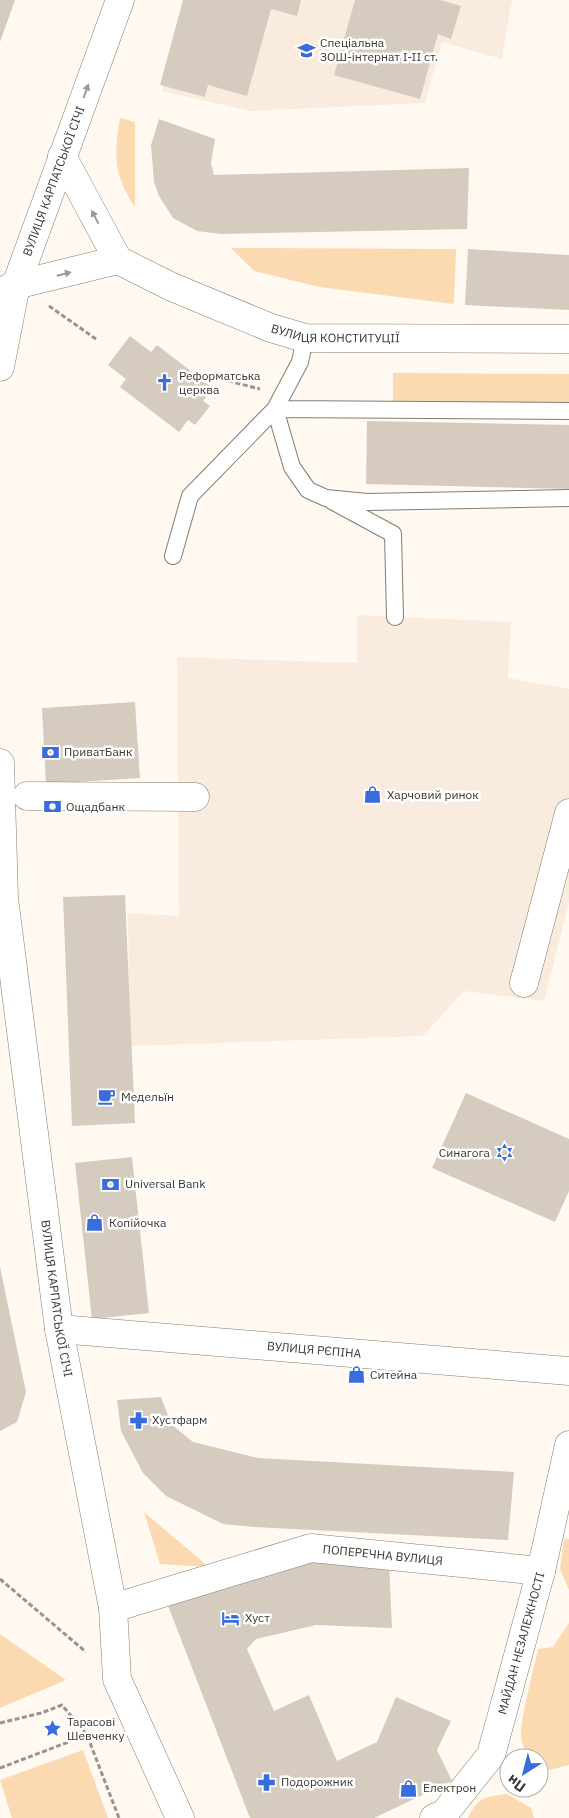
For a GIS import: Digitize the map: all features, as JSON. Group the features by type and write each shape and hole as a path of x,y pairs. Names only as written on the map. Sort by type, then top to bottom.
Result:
{"street":[{"name":"ВУЛИЦЯ КАРПАТСЬКОЇ СІЧІ","path":"0,367 8,289 62,156 120,0"},
{"path":"8,289 118,260 62,156"},
{"name":"ВУЛИЦЯ КОНСТИТУЦІЇ","path":"118,260 172,286 271,328 305,338 569,339"},
{"name":"ВУЛИЦЯ КАРПАТСЬКОЇ СІЧІ","path":"0,763 2,898 59,1329 112,1608 117,1678 180,1818"},
{"path":"27,796 195,797"},
{"path":"524,984 569,814"},
{"name":"ВУЛИЦЯ РЄПІНА","path":"59,1329 569,1372"},
{"name":"МАЙДАН НЕЗАЛЕЖНОСТІ","path":"434,1818 444,1814 491,1755 541,1572 569,1445"},
{"name":"ПОПЕРЕЧНА ВУЛИЦЯ","path":"112,1608 312,1548 541,1572"}],"lane":[{"path":"173,556 190,496 275,409 300,362 305,338"},
{"path":"275,409 569,410"},
{"path":"275,409 292,467 308,490 393,534 395,617"},
{"path":"326,498 367,502 569,498"}],"path":[{"path":"46,304 96,339"},
{"path":"221,379 264,390"},
{"path":"0,1579 117,1678"},
{"path":"0,1723 62,1706 87,1735 119,1818"},
{"path":"0,1768 87,1735"}],"shaded area":[{"name":"Спеціальна ЗОШ-інтернат І-ІІ ст.","path":"184,0 512,0 502,59 442,42 425,103 250,111 162,91"},
{"path":"120,118 135,122 135,207 123,185 117,164 116,154"},
{"path":"231,248 456,249 454,304 319,287 254,271"},
{"path":"393,373 569,374 569,403 393,401"},
{"name":"Харчовий ринок","path":"357,615 511,622 508,678 569,689 569,902 544,1001 464,991 423,1036 130,1046 128,913 179,916 177,657 357,663"},
{"path":"144,1512 209,1567 160,1564"},
{"path":"564,1538 569,1539 569,1590 560,1569"},
{"path":"569,1623 569,1765 550,1770 549,1748 524,1748 521,1730 538,1649 553,1647"},
{"path":"0,1634 66,1680 0,1708"},
{"path":"83,1750 108,1818 12,1818 0,1780"},
{"path":"493,1796 514,1798 531,1808 534,1818 468,1818 479,1802"}],"building":[{"path":"0,0 15,0 0,42"},
{"path":"183,0 301,0 297,16 271,9 247,96 208,85 205,97 160,85"},
{"path":"355,0 440,0 461,6 451,39 438,34 420,99 334,75"},
{"path":"159,119 215,139 211,163 214,175 469,168 467,229 221,234 197,231 173,218 159,196 154,182 151,145"},
{"path":"468,249 569,255 569,310 465,305"},
{"name":"Реформатська церква","path":"130,336 151,352 157,345 213,388 203,401 210,406 195,425 188,420 179,432 120,387 126,379 108,365"},
{"path":"367,421 569,425 569,489 366,484"},
{"path":"135,702 140,778 46,784 42,708"},
{"path":"125,895 135,1123 72,1126 63,897"},
{"name":"Синагога","path":"466,1093 569,1139 569,1191 555,1222 432,1168"},
{"path":"132,1157 149,1313 92,1319 75,1163"},
{"path":"0,1267 26,1392 17,1422 0,1431"},
{"path":"161,1397 171,1424 193,1442 258,1458 514,1472 508,1540 223,1524 166,1496 143,1473 121,1431 117,1400"},
{"path":"286,1561 389,1563 392,1628 316,1625 256,1639 247,1649 274,1711 309,1695 337,1761 377,1742 396,1697 451,1721 437,1750 452,1781 374,1818 250,1818 167,1603"}],"place":[{"name":"Спеціальна ЗОШ-інтернат І-ІІ ст.","path":"306,50"},
{"name":"Реформатська церква","path":"165,383"},
{"name":"ПриватБанк","path":"50,752"},
{"name":"Харчовий ринок","path":"373,795"},
{"name":"Ощадбанк","path":"52,807"},
{"name":"Медельїн","path":"107,1097"},
{"name":"Синагога","path":"504,1153"},
{"name":"Universal Bank","path":"111,1184"},
{"name":"Копійочка","path":"95,1223"},
{"name":"Ситейна","path":"356,1375"},
{"name":"Хустфарм","path":"138,1420"},
{"name":"Хуст","path":"231,1618"},
{"name":"Тарасові Шевченку","path":"53,1729"},
{"name":"Подорожник","path":"267,1782"},
{"name":"Електрон","path":"409,1788"}]}
